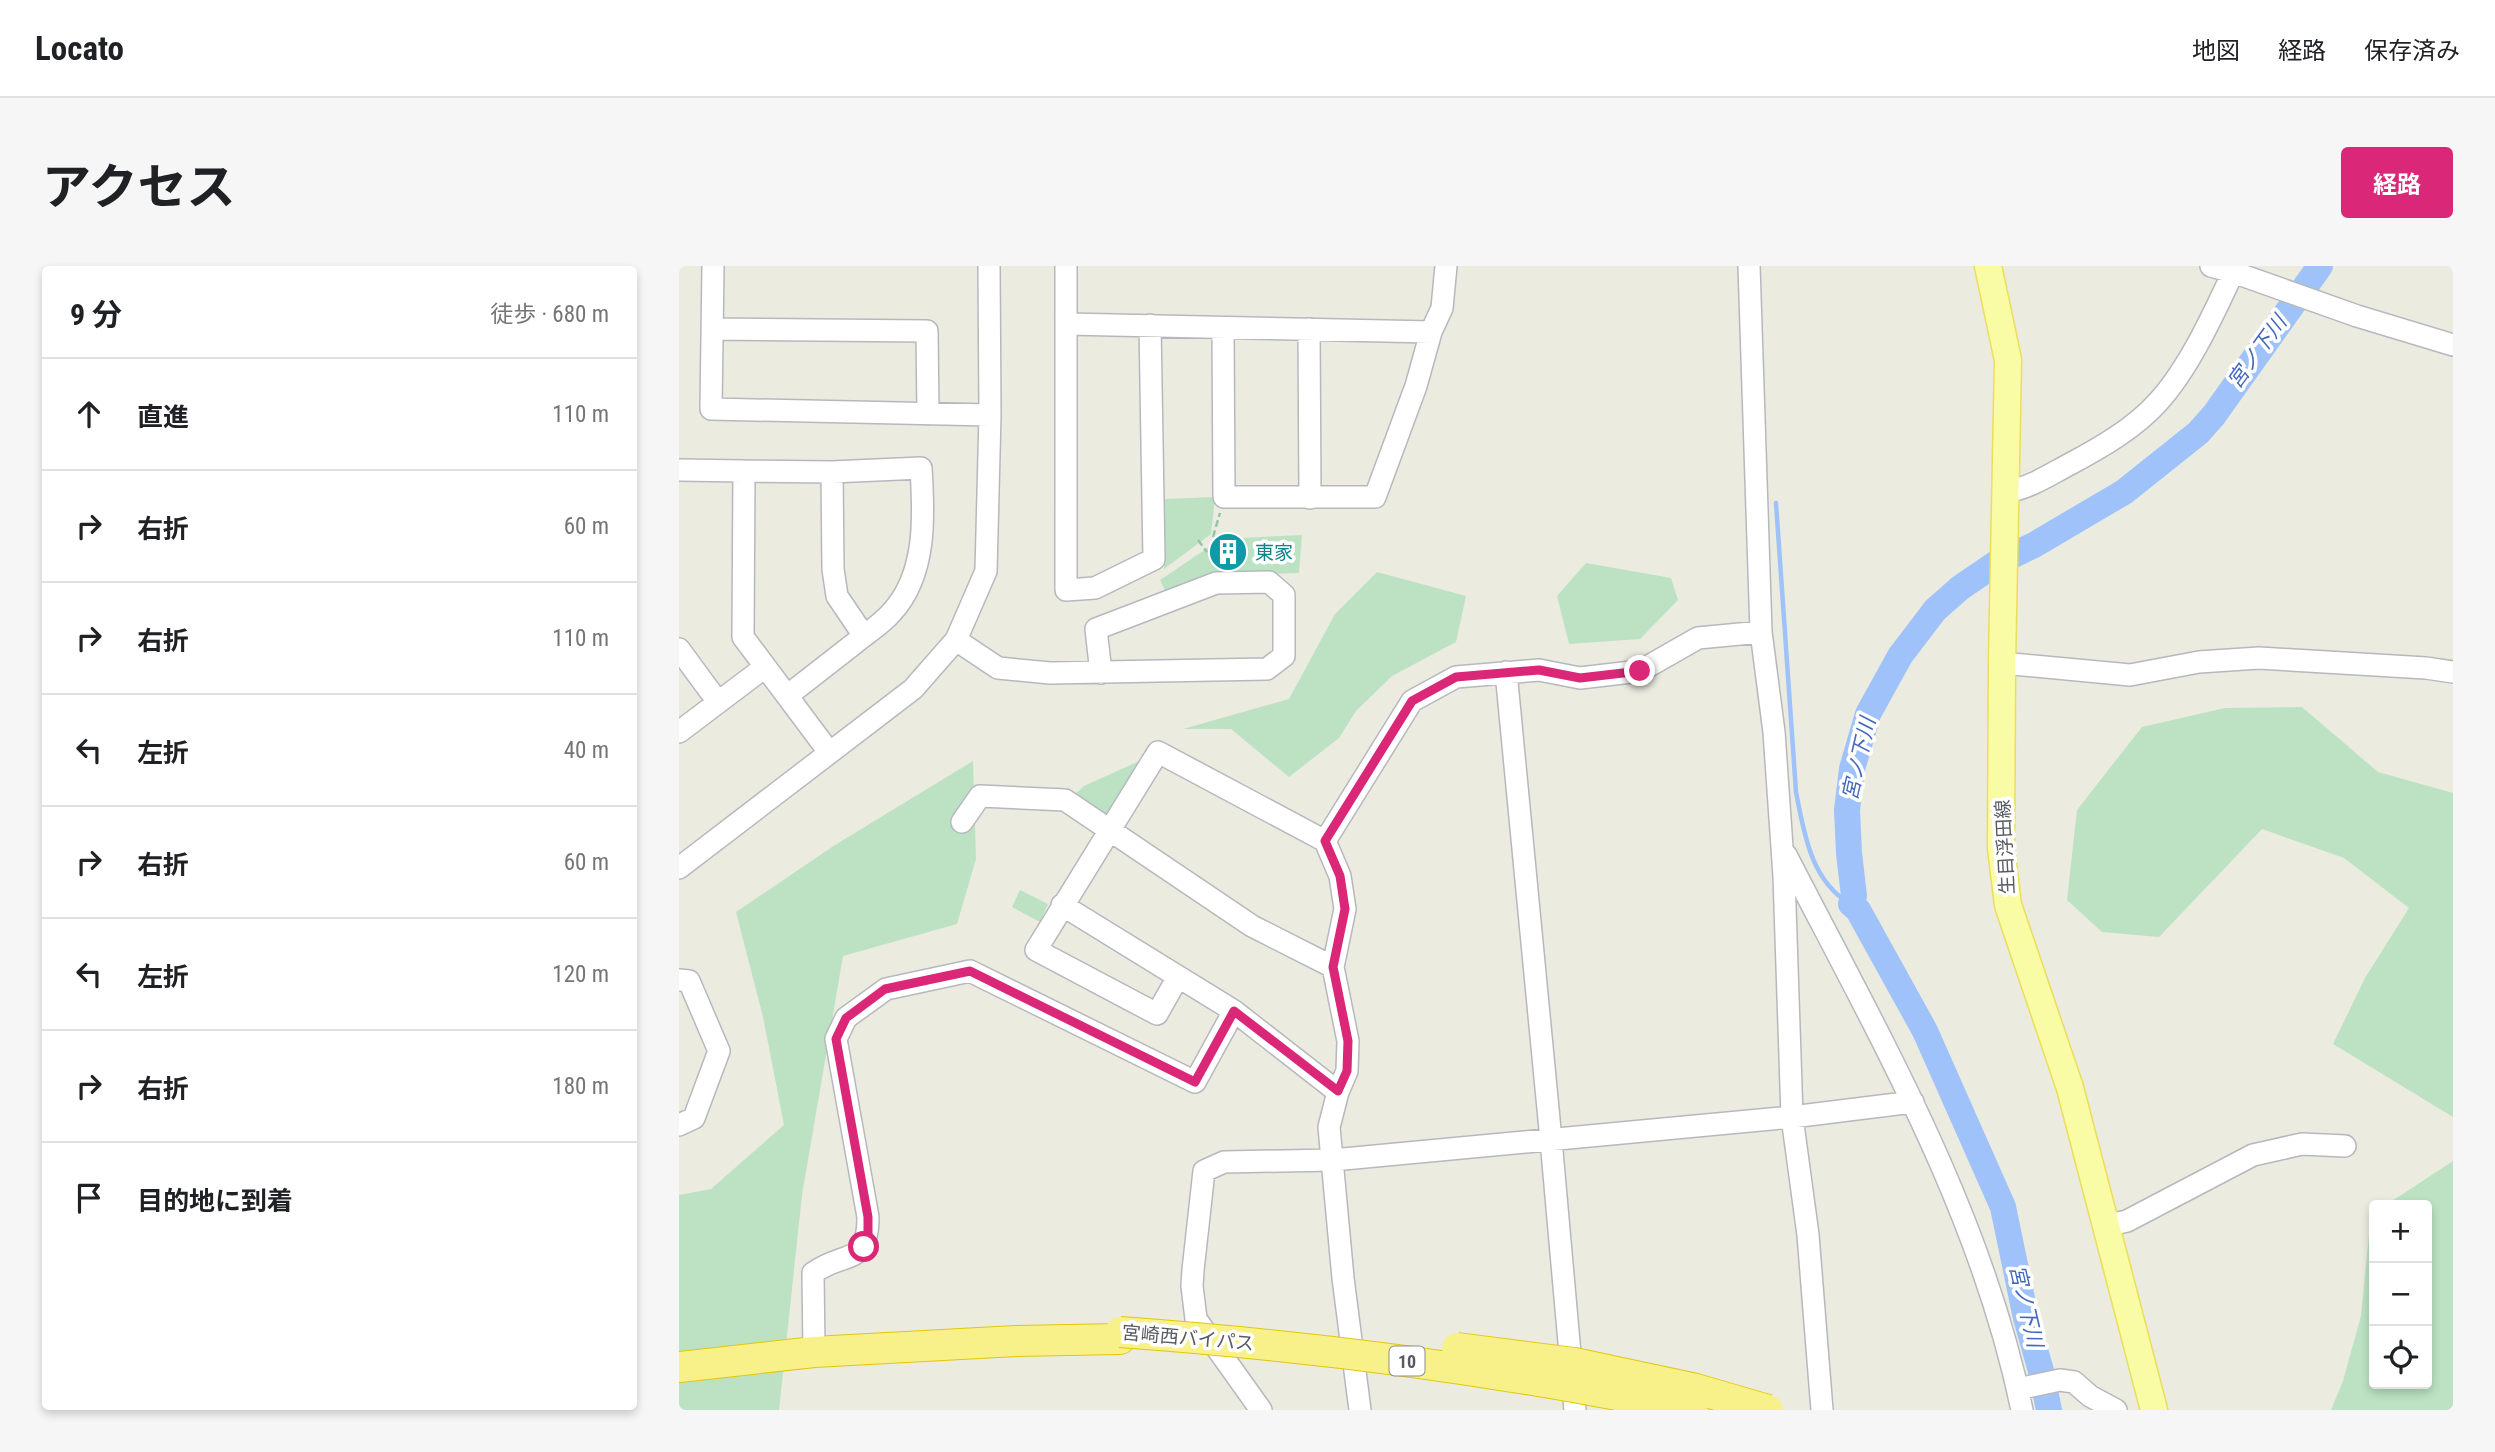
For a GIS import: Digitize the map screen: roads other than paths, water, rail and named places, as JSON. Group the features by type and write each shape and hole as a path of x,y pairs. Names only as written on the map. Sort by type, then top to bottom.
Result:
{"highway":[{"name":"宮崎西バイパス","path":"1120,1336 1451,1374 1649,1409"},
{"name":"宮崎西バイパス","path":"679,1348 815,1343 1016,1341 1120,1336 1202,1338 1370,1356 1549,1382 1692,1410"},
{"path":"1202,1338 1259,1336 1390,1340 1574,1363 1696,1389 1768,1410"},
{"name":"宮崎西バイパス","path":"679,1367 815,1343"}],"main road":[{"name":"生目浮田線","path":"1988,266 2008,359 2001,848 2008,905 2070,1088 2154,1410"}],"street":[{"path":"713,266 711,409 990,415"},
{"path":"679,868 913,689 956,640 986,571 990,415 989,266"},
{"path":"1066,266 1066,590 1095,588 1154,559 1150,325"},
{"path":"1223,329 1224,497 1375,496 1442,307 1446,266"},
{"path":"1749,266 1761,632 1774,732 1788,949 1792,1117 1808,1235 1822,1410"},
{"path":"2211,266 2234,269 2317,302 2453,345"},
{"path":"2006,492 2021,490 2085,456 2158,403 2199,341 2234,269"},
{"path":"1067,324 1431,332"},
{"path":"712,329 927,331 928,414"},
{"path":"1309,329 1310,498"},
{"path":"679,470 832,472 921,468 923,513 917,562 906,593 893,612 787,696"},
{"path":"744,471 743,637 829,752"},
{"path":"832,472 833,569 838,596 864,636"},
{"path":"956,640 998,668 1050,673 1101,673 1267,669 1283,656 1284,595 1269,582 1216,583 1096,629 1101,673"},
{"path":"1325,841 1412,701 1456,677 1539,670 1580,678 1640,671 1698,639 1761,632"},
{"path":"679,649 719,702"},
{"path":"2002,663 2130,675 2199,662 2259,657 2453,672"},
{"path":"679,732 765,667"},
{"path":"1506,672 1575,1410"},
{"path":"1178,977 1157,1014 1036,950 1158,752 1325,841 1340,876 1345,909 1333,967 1348,1041 1347,1071 1338,1091 1329,1127 1343,1278 1360,1410"},
{"path":"963,822 980,796 1065,800 1252,926 1333,967"},
{"path":"1780,844 1913,1102 1977,1250 2024,1388 2022,1410"},
{"path":"1062,905 1234,1011 1338,1091"},
{"path":"815,1343 813,1273 824,1265 855,1254 864,1247 868,1238 868,1217 836,1039 846,1018 885,989 970,971 1195,1082 1234,1011"},
{"path":"679,980 689,981 719,1051 694,1118 679,1125"},
{"path":"1261,1410 1196,1319 1192,1278 1205,1171 1224,1162 1333,1160 1792,1117 1913,1102"},
{"path":"2105,1226 2127,1221 2253,1155 2302,1144 2345,1146"},
{"path":"2024,1388 2060,1380 2074,1382 2090,1396 2116,1410"}],"waterway":[{"name":"宮ノ下川","path":"2049,1410 2003,1207 1925,1031 1858,910 1851,904 1854,896 1847,810 1852,769 1868,714 1900,656 1935,610 1960,588 1995,564 2034,545 2124,492 2198,433 2214,415 2320,266"},
{"path":"1776,503 1796,792 1806,840 1818,870 1837,895 1851,904"}],"place":[{"name":"東家","path":"1228,552"}]}
